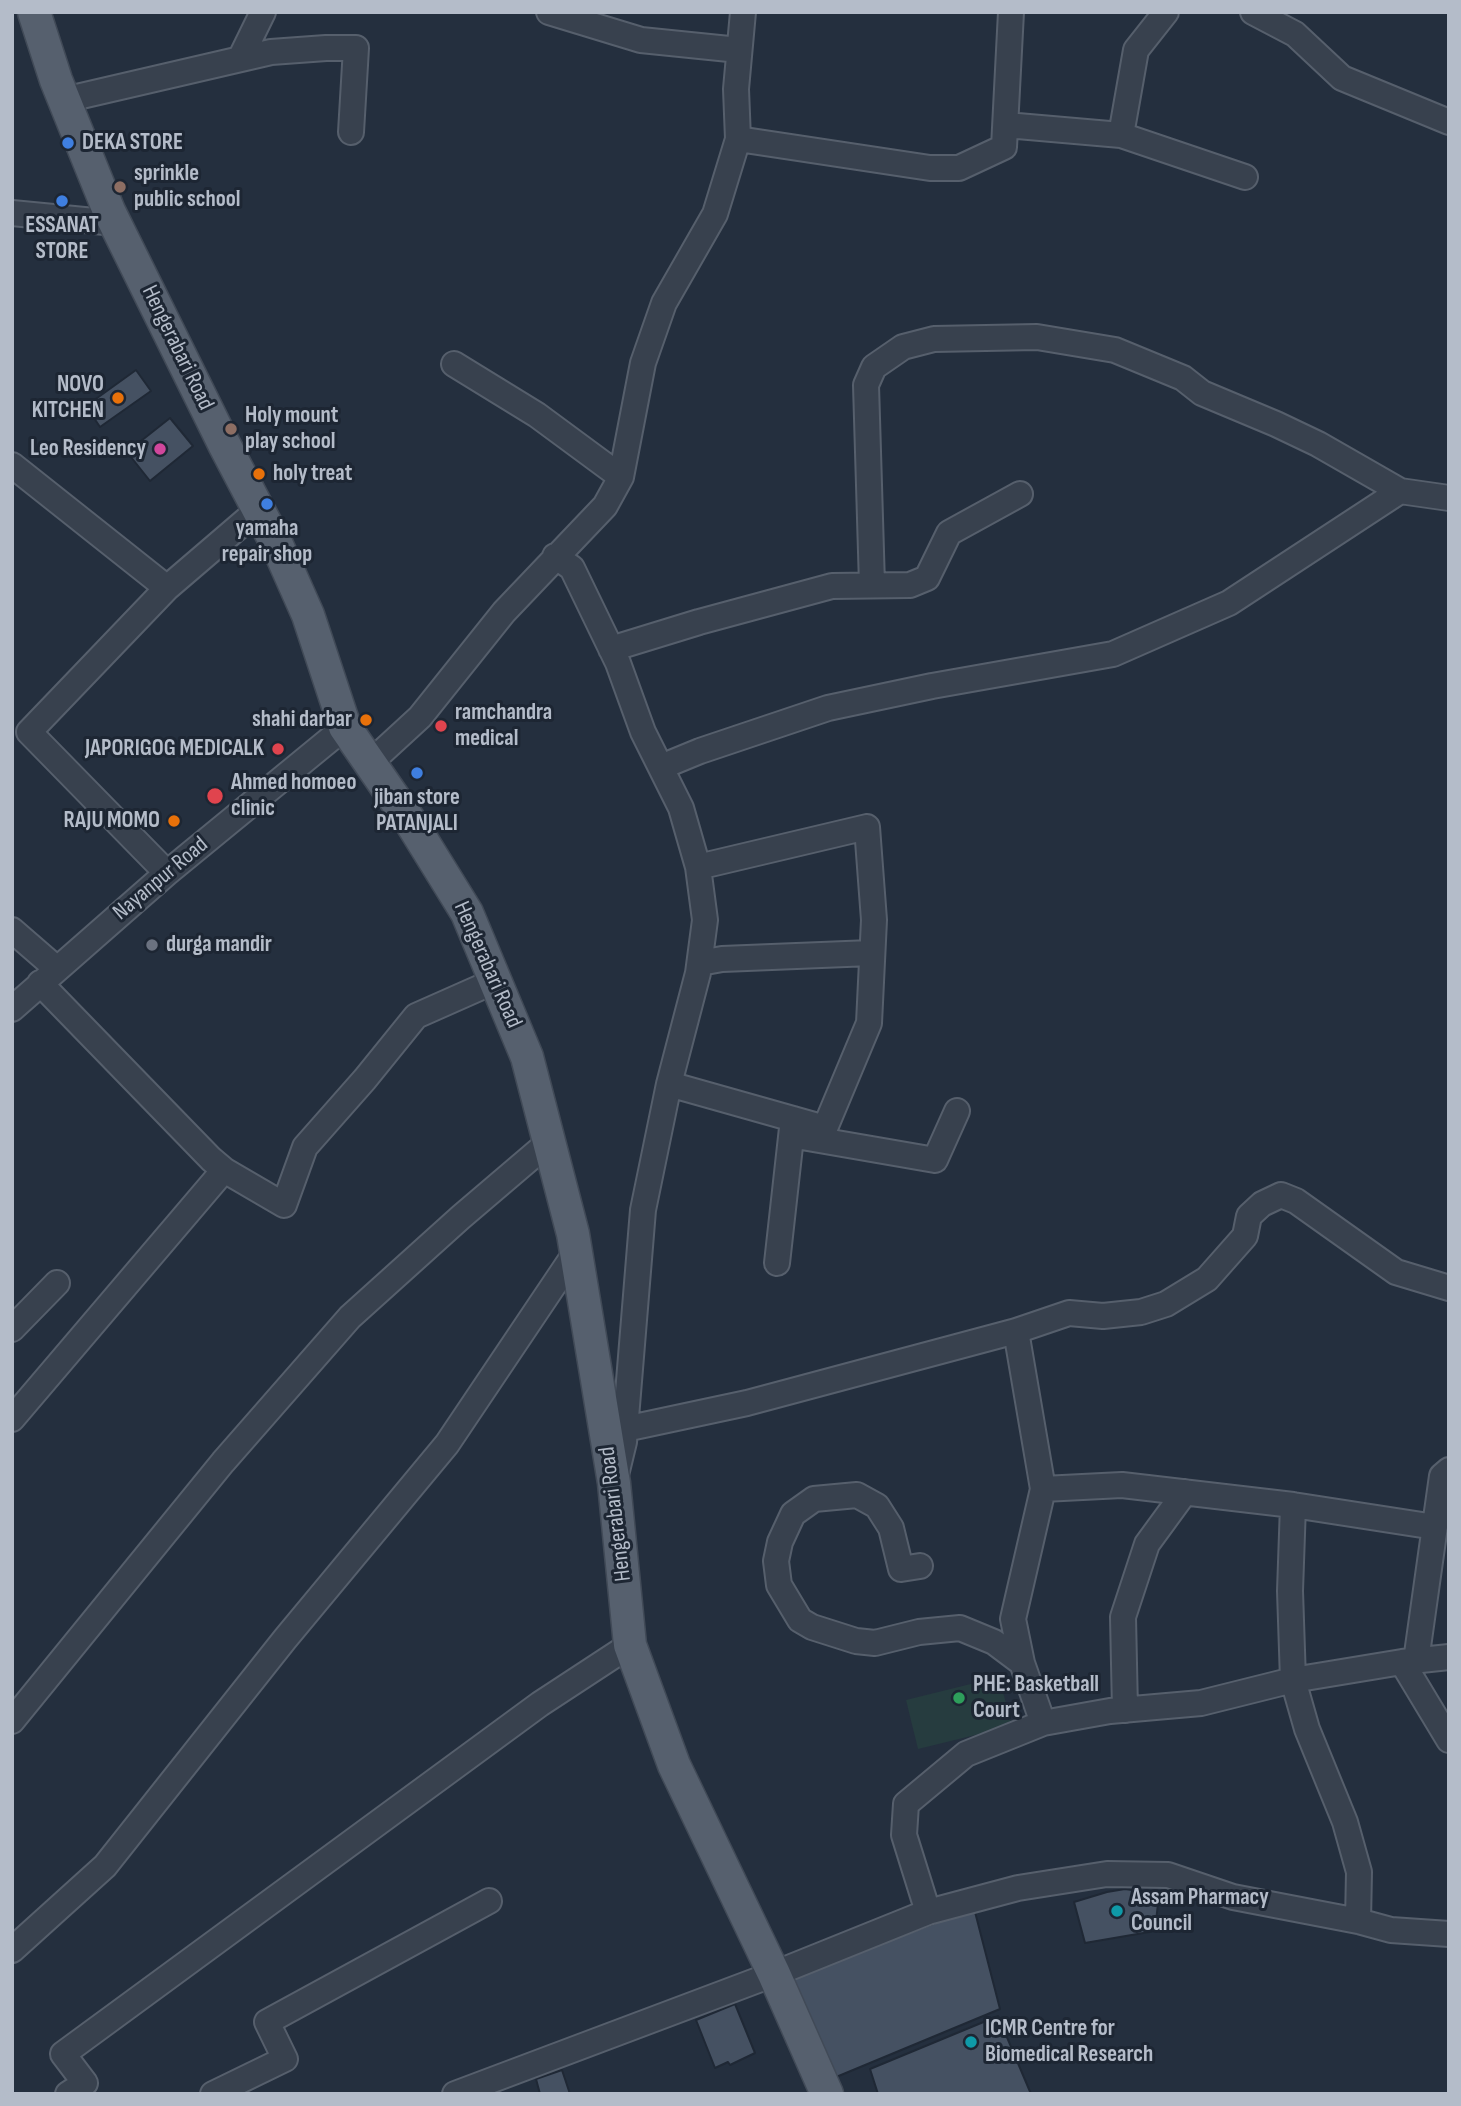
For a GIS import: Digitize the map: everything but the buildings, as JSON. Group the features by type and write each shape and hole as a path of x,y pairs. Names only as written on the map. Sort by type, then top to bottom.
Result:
{"main road":[{"name":"Hengerabari Road","path":"34,12 64,100 115,223 308,615 345,727 412,824 467,913 527,1057 576,1252 614,1483 630,1645 674,1765 775,1974 827,2094"}],"street":[{"path":"240,59 263,12"},
{"path":"549,12 641,40 739,50"},
{"path":"371,762 420,717 503,612 605,506 621,477 643,363 664,303 715,214 738,139 736,89 743,12"},
{"path":"738,139 930,168 958,168 1004,146 1011,12"},
{"path":"1121,135 1136,50 1166,12"},
{"path":"1253,12 1295,34 1342,78 1449,122"},
{"path":"64,100 271,52 356,48 351,132"},
{"path":"1006,125 1121,135 1245,177"},
{"path":"12,213 115,223"},
{"path":"872,585 866,385 874,367 903,347 934,339 1037,337 1115,350 1183,378 1202,393 1318,444 1400,491 1449,498"},
{"path":"454,364 537,415 621,477"},
{"path":"12,465 167,589"},
{"path":"661,767 828,708 932,686 1113,654 1229,603 1400,491"},
{"path":"611,649 832,586 910,585 927,578 949,533 1020,494"},
{"path":"167,873 21,725 167,589 258,510"},
{"path":"555,556 572,568 611,649 643,732 681,808 698,867 705,920 700,963 669,1084 643,1210 625,1429 614,1483"},
{"name":"Nayanpur Road","path":"12,1009 167,873 345,727"},
{"path":"698,867 867,827 874,920 869,1023 825,1128 792,1127"},
{"path":"12,930 48,976 224,1170 284,1205 305,1147 416,1017 495,981"},
{"path":"700,963 722,959 871,953"},
{"path":"669,1084 792,1127 935,1160 957,1111"},
{"path":"777,1263 792,1127"},
{"path":"12,1721 223,1462 351,1317 549,1142"},
{"path":"12,1419 224,1170"},
{"path":"625,1429 747,1403 1016,1331 1069,1313 1103,1316 1141,1312 1166,1304 1207,1279 1245,1236 1249,1216 1262,1204 1281,1195 1296,1201 1396,1272 1449,1288"},
{"path":"12,1950 105,1866 285,1639 447,1444 576,1252"},
{"path":"12,1329 57,1283"},
{"path":"1016,1331 1044,1489 1013,1619 1022,1663 1042,1723"},
{"path":"1449,1470 1442,1476 1409,1661 1449,1740"},
{"path":"1044,1489 1122,1485 1293,1505 1435,1527"},
{"path":"1125,1710 1123,1617 1147,1544 1185,1492"},
{"path":"920,1566 901,1569 891,1528 877,1506 857,1495 814,1499 793,1514 780,1542 776,1561 779,1585 800,1620 812,1627 856,1641 875,1643 919,1632 960,1628 994,1642 1022,1663"},
{"path":"1293,1505 1290,1591 1293,1680 1307,1729 1345,1822 1359,1872 1358,1921"},
{"path":"68,2094 85,2083 63,2054 540,1704 630,1645"},
{"path":"928,1912 904,1835 906,1804 966,1754 1042,1723 1125,1710 1201,1703 1293,1680 1449,1657"},
{"path":"455,2094 775,1974 928,1912 1018,1888 1107,1874 1168,1875 1233,1897 1391,1930 1449,1934"},
{"path":"213,2094 285,2059 267,2022 489,1901"}],"green space":[{"path":"999,1677 1012,1726 918,1749 906,1700"}],"place":[{"name":"DEKA STORE","path":"68,143"},
{"name":"sprinkle public school","path":"120,187"},
{"name":"ESSANAT STORE","path":"62,201"},
{"name":"NOVO KITCHEN","path":"118,398"},
{"name":"Holy mount play school","path":"231,429"},
{"name":"Leo Residency","path":"160,449"},
{"name":"holy treat","path":"259,474"},
{"name":"yamaha repair shop","path":"267,504"},
{"name":"shahi darbar","path":"366,720"},
{"name":"ramchandra medical","path":"441,726"},
{"name":"JAPORIGOG MEDICALK","path":"278,749"},
{"name":"jiban store PATANJALI","path":"417,773"},
{"name":"Ahmed homoeo clinic","path":"215,796"},
{"name":"RAJU MOMO","path":"174,821"},
{"name":"durga mandir","path":"152,945"},
{"name":"PHE: Basketball Court","path":"959,1698"},
{"name":"Assam Pharmacy Council","path":"1117,1911"},
{"name":"ICMR Centre for Biomedical Research","path":"971,2042"}]}
